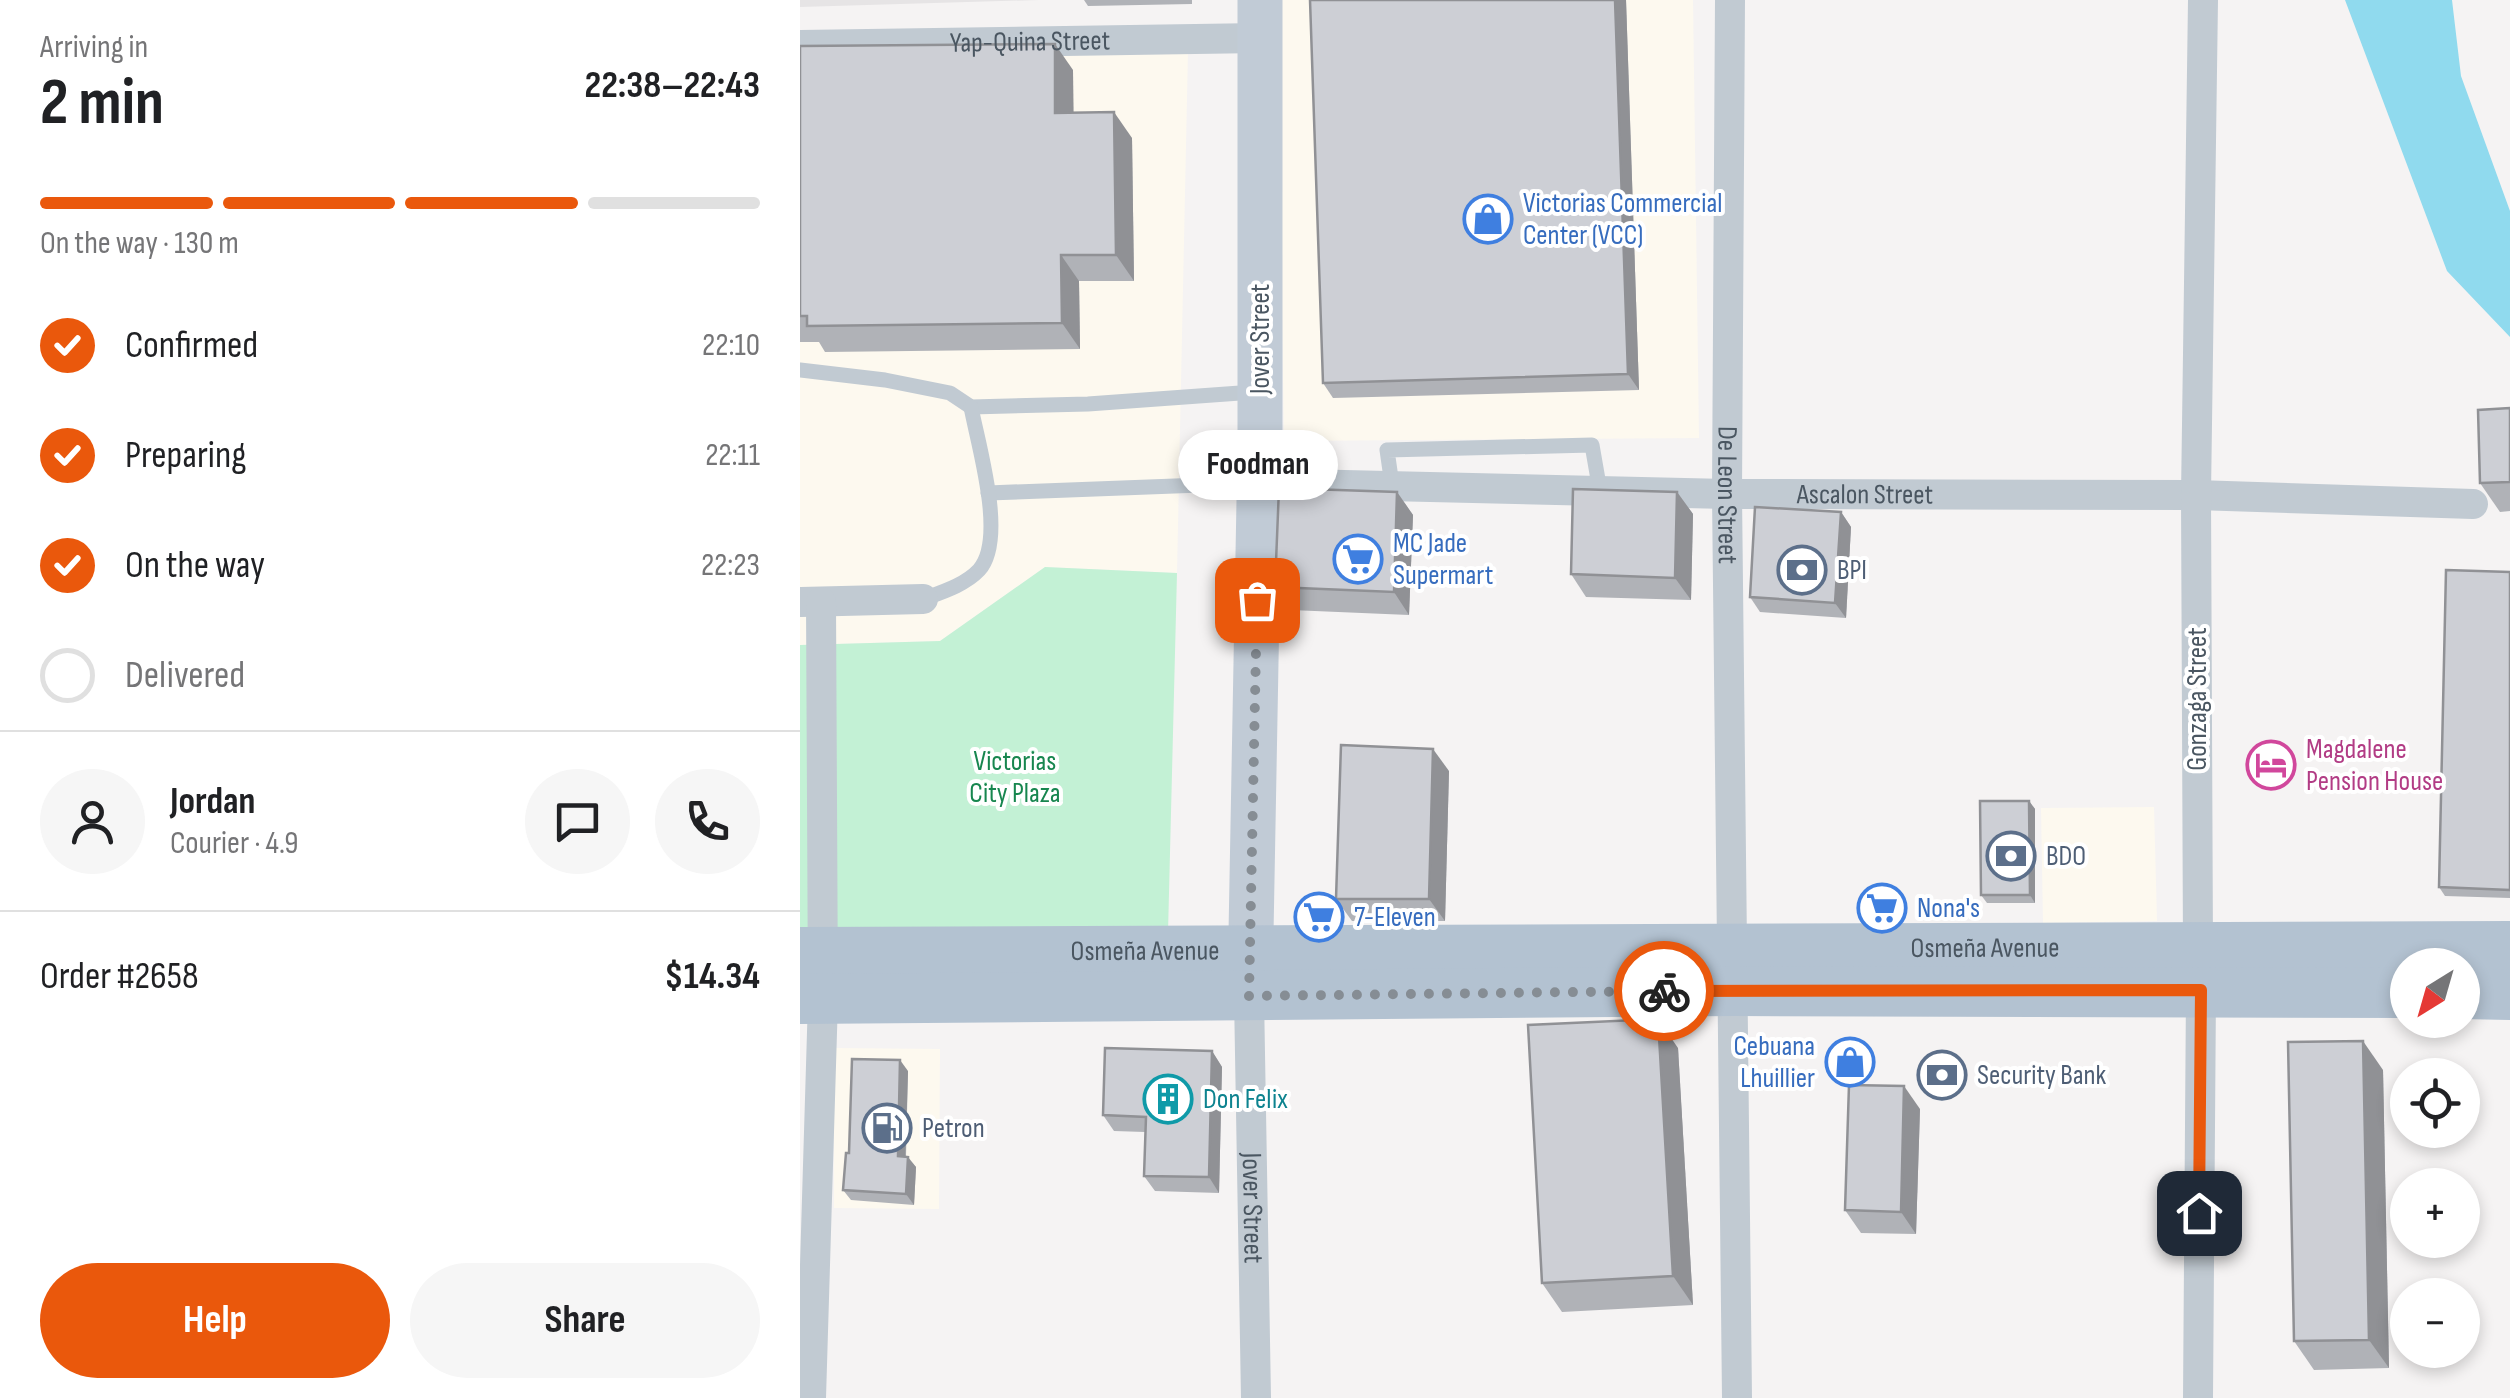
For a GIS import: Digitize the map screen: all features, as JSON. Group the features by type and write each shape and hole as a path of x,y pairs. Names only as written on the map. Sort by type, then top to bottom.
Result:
{"main road":[{"name":"Osmeña Avenue","path":"812,976 2199,969 2510,946"},
{"name":"Osmeña Avenue","path":"2199,969 2390,991"},
{"path":"2480,994 2510,994"}],"street":[{"name":"De Leon Street","path":"1730,0 1728,494 1737,1398"},
{"name":"Gonzaga Street","path":"2198,1398 2196,495 2203,0"},
{"name":"Yap-Quina Street","path":"800,45 1260,19"},
{"name":"Jover Street","path":"1256,1398 1250,974 1260,482 1260,19"},
{"name":"Ascalon Street","path":"1260,482 1728,494 2196,495 2472,504"},
{"path":"811,1398 810,602 923,599"}],"lane":[{"path":"800,370 950,393 971,408 1260,392"},
{"path":"923,599 951,589 979,570 988,553 988,494 971,408"},
{"path":"1392,485 1387,450 1592,445 1600,491"},
{"path":"988,494 1260,482"}],"shaded area":[{"path":"800,0 1039,0 800,7"},
{"name":"Victorias Commercial Center (VCC)","path":"1277,0 1693,0 1699,438 1284,441"},
{"path":"1188,51 1177,573 1045,567 940,641 800,645 800,58"},
{"path":"2154,807 2157,921 2043,923 2041,808"},
{"name":"Petron","path":"834,1048 940,1049 939,1209 834,1208"}],"green space":[{"name":"Victorias City Plaza","path":"1045,567 1177,573 1168,933 800,934 800,645 940,641"}],"water":[{"path":"2345,0 2452,0 2461,76 2510,211 2510,337 2447,271"}],"building":[{"name":"Victorias Commercial Center (VCC)","path":"1310,0 1615,0 1628,374 1323,383"},
{"path":"1055,44 1055,113 1114,112 1116,255 1061,255 1062,323 807,326 807,316 800,316 800,46"},
{"path":"2510,408 2510,482 2480,483 2478,410"},
{"path":"1279,488 1397,492 1394,592 1275,587"},
{"path":"1573,489 1677,492 1675,578 1571,574"},
{"path":"1755,507 1841,512 1835,603 1750,597"},
{"path":"2446,570 2510,572 2510,890 2439,887"},
{"path":"1341,745 1433,749 1429,899 1336,899"},
{"name":"BDO","path":"1980,801 2029,801 2030,895 1981,895"},
{"path":"1658,1019 1673,1276 1542,1283 1528,1025"},
{"path":"2363,1041 2369,1340 2294,1341 2288,1042"},
{"name":"Don Felix","path":"1105,1048 1212,1051 1209,1177 1144,1176 1146,1117 1103,1115"},
{"path":"852,1059 900,1060 898,1156 908,1157 906,1194 843,1190 849,1153"},
{"path":"1849,1085 1904,1086 1901,1212 1845,1210"}],"way so far":[{"path":"1257,600 1249,996 1664,991"}],"place":[{"name":"Victorias Commercial Center (VCC)","path":"1488,219"},
{"name":"MC Jade Supermart","path":"1358,559"},
{"name":"BPI","path":"1802,570"},
{"name":"Foodman","path":"1257,600"},
{"name":"Magdalene Pension House","path":"2271,765"},
{"name":"BDO","path":"2011,856"},
{"name":"Nona's","path":"1882,908"},
{"name":"7-Eleven","path":"1319,917"},
{"name":"Cebuana Lhuillier","path":"1850,1062"},
{"name":"Security Bank","path":"1942,1075"},
{"name":"Don Felix","path":"1168,1099"},
{"name":"Petron","path":"887,1128"}],"route":[{"path":"1664,991 2201,990 2199,1213"}]}
